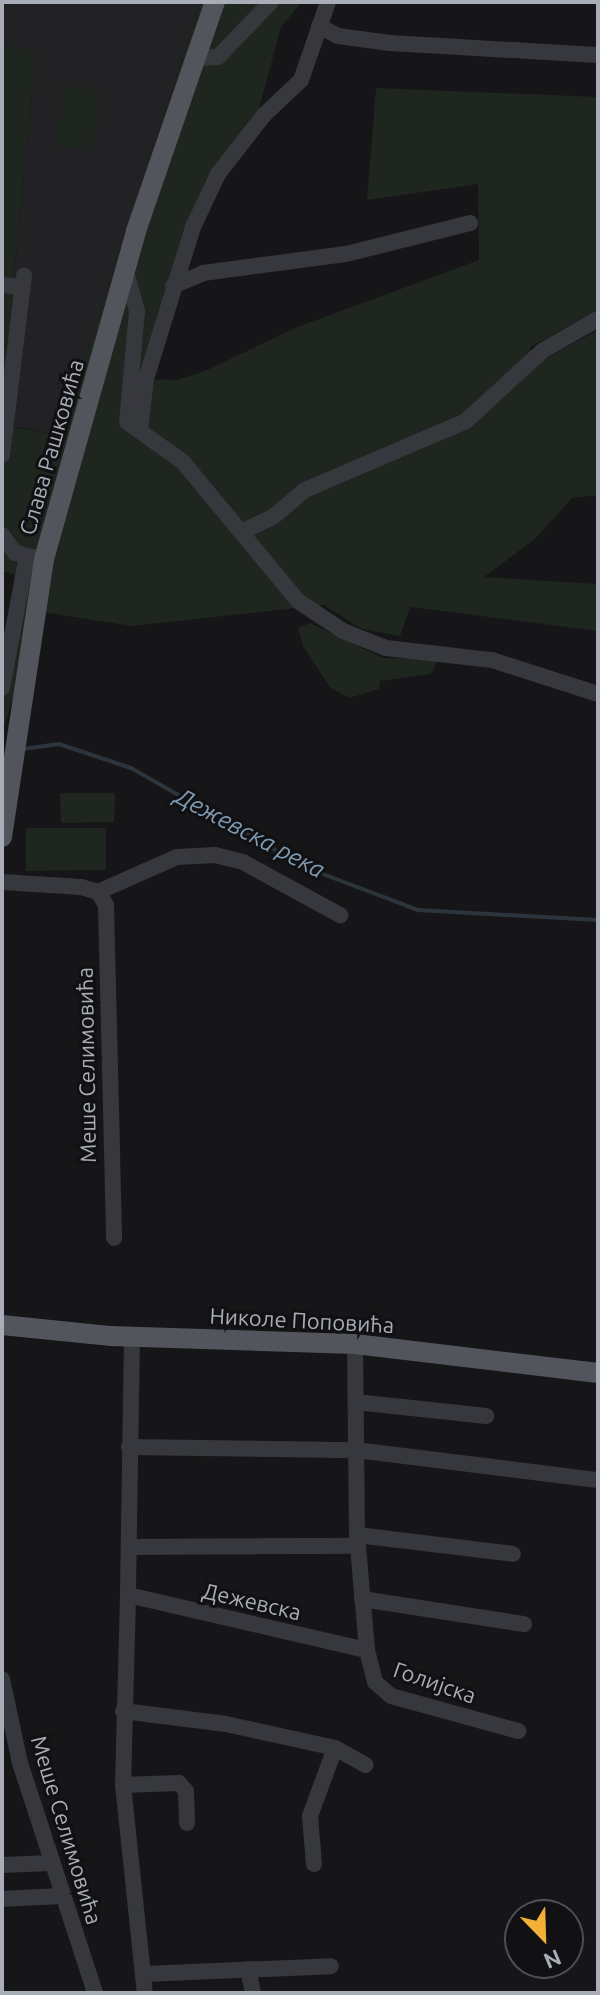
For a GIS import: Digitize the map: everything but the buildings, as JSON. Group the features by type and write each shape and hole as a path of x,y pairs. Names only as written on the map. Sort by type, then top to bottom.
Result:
{"main road":[{"name":"Слава Рашковића","path":"2,837 36,558 154,174 215,2"},
{"name":"Николе Поповића","path":"2,1325 132,1337 355,1344 598,1373"}],"street":[{"path":"197,58 218,57 271,2"},
{"path":"140,430 146,379 173,286 213,182 257,123 301,80 328,2"},
{"path":"319,26 338,36 390,43 598,55"},
{"path":"173,286 203,273 346,254 470,223"},
{"path":"126,272 137,311 127,422 183,462 298,601 343,631 386,648 492,660 598,694"},
{"name":"Слава Рашковића","path":"2,285 23,281 2,455"},
{"path":"243,531 273,517 305,490 466,421 542,351 598,319"},
{"name":"Слава Рашковића","path":"2,535 11,549 36,558 2,688"},
{"path":"2,882 98,892 177,857 215,855 243,862 340,915"},
{"name":"Меше Селимовића","path":"98,892 106,905 114,1238"},
{"path":"132,1337 123,1785 145,1993"},
{"name":"Голијска","path":"355,1344 362,1599 367,1650 381,1691 518,1731"},
{"path":"356,1402 486,1416"},
{"path":"129,1447 356,1450 598,1480"},
{"path":"358,1540 513,1554"},
{"name":"Дежевска","path":"129,1547 358,1540"},
{"name":"Дежевска","path":"128,1595 367,1650"},
{"path":"362,1599 524,1624"},
{"name":"Меше Селимовића","path":"2,1679 20,1763 50,1863 95,1993"},
{"path":"123,1711 226,1724 335,1748 366,1765"},
{"path":"314,1864 310,1816 335,1748"},
{"path":"2,1763 20,1763"},
{"path":"123,1785 179,1783 186,1791 187,1823"},
{"path":"2,1865 50,1863"},
{"path":"2,1899 61,1896"},
{"path":"144,1974 331,1966"},
{"path":"248,1969 253,1993"}],"shaded area":[{"path":"2,2 201,2 60,435 11,426 28,278 14,277 36,50 2,46"},
{"path":"201,2 302,2 281,27 258,112 218,174 147,379 177,380 205,371 295,328 479,260 478,184 367,200 376,88 598,97 598,311 530,347 534,365 598,330 598,495 572,498 535,539 484,577 598,584 598,631 410,607 400,636 362,629 324,605 132,626 42,612 2,732 2,688 23,577 2,571 2,46 36,50 14,276 28,278 11,427 60,435"},
{"path":"63,85 100,89 94,150 56,146"},
{"path":"310,623 383,658 438,659 431,674 380,681 379,689 349,698 330,687 303,646 298,628"},
{"path":"60,793 115,793 114,822 61,823"},
{"path":"26,828 106,828 106,870 26,871"}],"waterway":[{"name":"Дежевска река","path":"23,749 59,744 131,768 307,868 418,910 598,920"}]}
